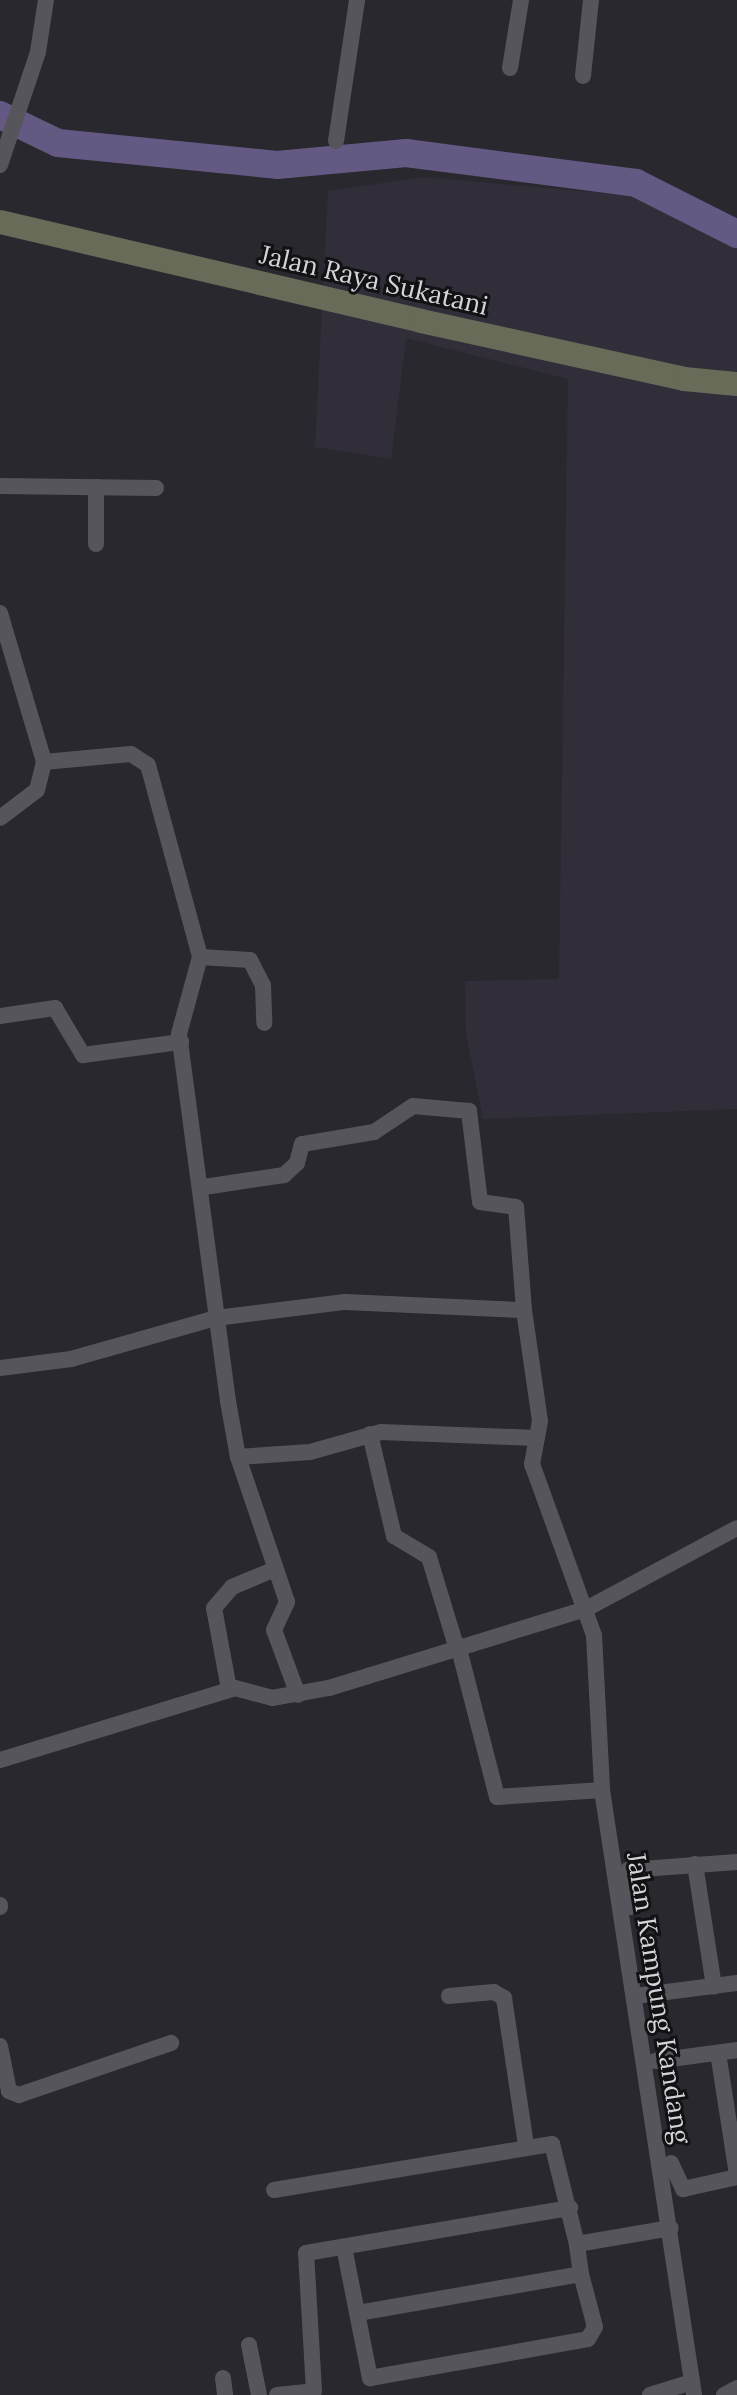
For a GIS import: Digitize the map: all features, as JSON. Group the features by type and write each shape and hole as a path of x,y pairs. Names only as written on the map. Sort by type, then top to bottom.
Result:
{"main road":[{"name":"Jalan Raya Sukatani","path":"0,222 483,335 684,379 737,384"}],"street":[{"path":"1,163 31,72 46,0"},
{"path":"336,141 357,0"},
{"path":"510,68 521,0"},
{"path":"583,76 591,0"},
{"path":"0,486 156,488"},
{"path":"96,487 96,544"},
{"path":"0,613 44,762 37,790 0,818"},
{"path":"44,762 131,754 148,765 200,957 179,1023 204,1187 216,1318 238,1457 287,1605 274,1630 298,1695"},
{"path":"200,957 250,960 263,985 264,1023"},
{"path":"0,1016 55,1008 83,1055 181,1042"},
{"name":"Jalan Kampung Kandang","path":"204,1187 284,1175 297,1163 302,1144 374,1132 413,1106 469,1111 480,1202 516,1207 524,1310 540,1421 532,1464 586,1609 597,1663 594,1720 602,1790 640,1995 693,2389"},
{"path":"0,1368 71,1359 216,1318 345,1302 524,1310"},
{"path":"238,1457 310,1452 370,1434 472,1430 483,1437 537,1438"},
{"path":"370,1434 394,1536 429,1557 457,1645 497,1797 602,1790"},
{"path":"0,1760 229,1689 298,1695 457,1645 586,1609 736,1532"},
{"path":"229,1689 214,1608 232,1587 275,1569"},
{"path":"718,2053 737,2176 683,2189 675,2182 655,2061 640,1995 627,1874 695,1864 737,1862"},
{"path":"695,1864 714,1987"},
{"path":"640,1995 737,1983"},
{"path":"449,1996 494,1992 504,1998 526,2146"},
{"path":"0,2046 9,2091 19,2095 171,2043"},
{"path":"655,2061 737,2050"},
{"path":"274,2190 526,2146 555,2144 594,2334 527,2352 370,2378 344,2247"},
{"path":"277,2395 314,2391 304,2255 570,2208"},
{"path":"577,2244 671,2228"},
{"path":"358,2313 581,2274"},
{"path":"249,2345 259,2395"},
{"path":"724,2395 737,2388"},
{"path":"650,2395 693,2389"}],"shaded area":[{"path":"423,177 649,197 737,238 737,1109 483,1119 466,1034 465,981 559,979 568,379 406,338 391,459 315,447 328,191"}],"waterway":[{"path":"0,115 58,143 277,165 406,153 636,183 737,234"}]}
